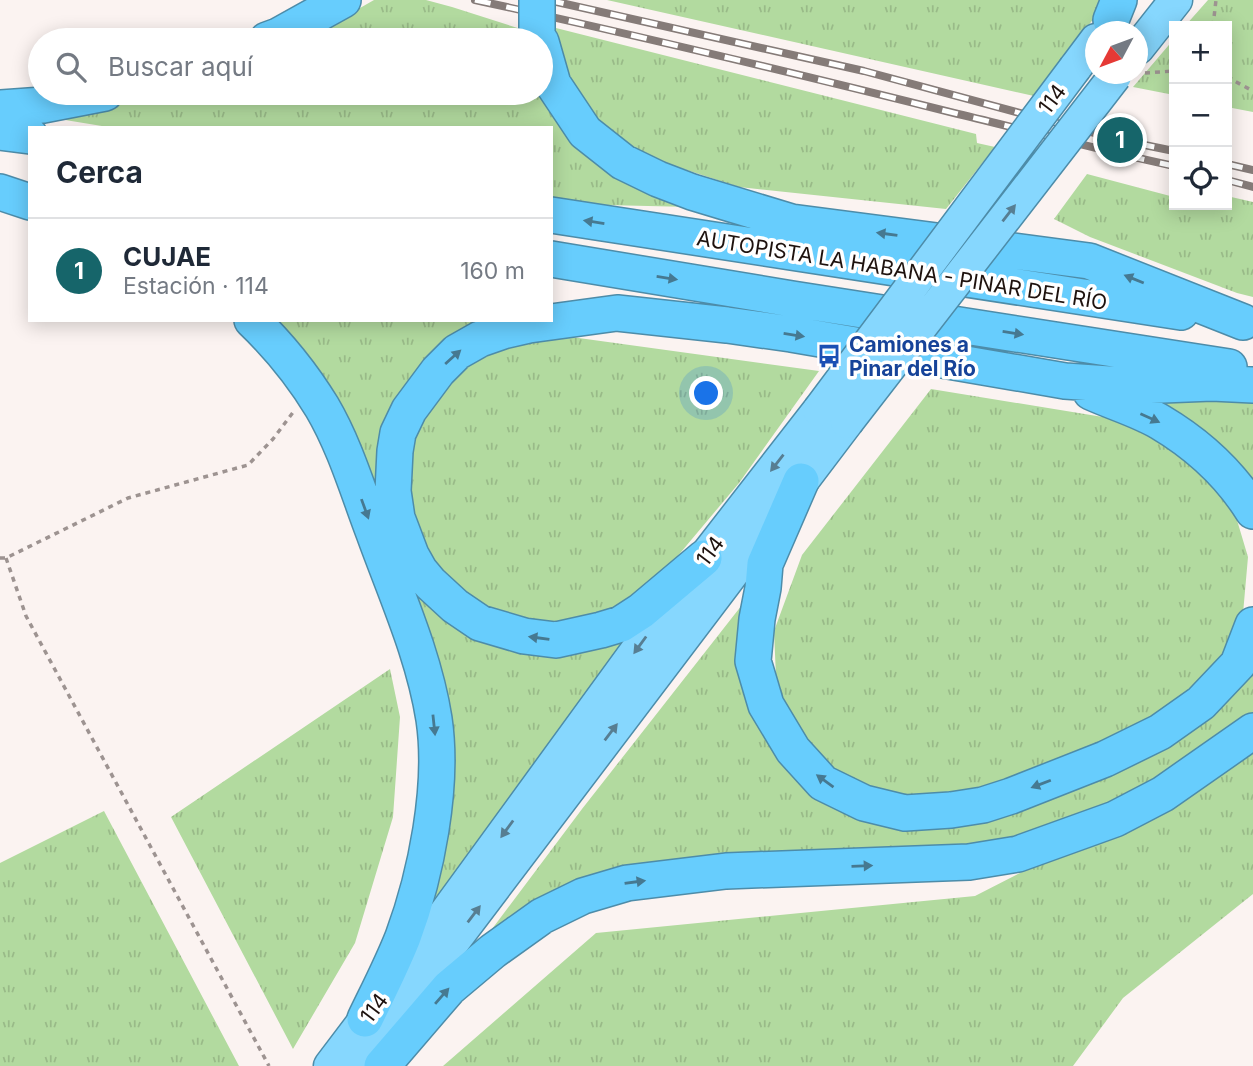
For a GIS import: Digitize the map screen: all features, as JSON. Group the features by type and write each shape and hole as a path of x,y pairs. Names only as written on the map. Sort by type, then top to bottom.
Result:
{"highway":[{"path":"292,28 343,0"},
{"path":"1148,36 1174,3"},
{"name":"114","path":"359,1066 801,481 833,416 1111,18"},
{"path":"553,84 585,132 623,162 692,192 791,222 1089,261 1248,323"},
{"name":"114","path":"330,1066 436,926 704,558 833,416 1109,84"},
{"path":"0,108 43,105"},
{"path":"0,132 28,136"},
{"path":"0,178 28,182"},
{"path":"0,192 28,201"},
{"name":"AUTOPISTA LA HABANA - PINAR DEL RÍO","path":"553,215 1248,323"},
{"path":"710,240 791,222"},
{"path":"553,259 1253,371"},
{"path":"553,269 727,325"},
{"path":"553,322 617,313 792,334 1065,382 1138,386 1212,383 1253,385"},
{"path":"254,322 292,364 321,406 341,445 416,649 434,720 437,762 435,804 420,883 402,939 365,1019"},
{"path":"551,322 503,331 480,339 457,352 409,410 398,433 393,491 397,518 420,571 455,606 480,623 524,636 556,640 621,624 641,611 704,558"},
{"path":"1065,382 1158,421 1188,441 1218,465 1253,511"},
{"path":"801,481 765,564 753,662 766,705 793,750 823,783 864,803 905,813 983,805 1105,760 1160,732 1201,703 1238,664 1253,625"},
{"path":"382,1066 458,980 542,916 583,896 626,883 726,871 969,862 1018,854 1115,819 1163,794 1253,731"}],"path":[{"path":"1214,21 1216,0"},
{"path":"1232,80 1253,91"},
{"path":"0,558 6,558 128,498 248,465 273,439 310,390"},
{"path":"6,558 26,616 269,1066"}],"green space":[{"path":"374,0 426,0 518,28 325,28"},
{"path":"607,0 1104,0 1092,21 1085,21 1085,30 1034,96"},
{"path":"1208,0 1253,0 1253,112 1232,108 1232,21 1189,21"},
{"path":"552,28 976,134 977,143 995,147 946,209 739,187 662,162 620,141 594,119 571,88"},
{"path":"1169,45 1169,94 1133,87 1136,84 1148,84 1148,69"},
{"path":"553,102 691,207 605,205 553,197 553,126 102,126 53,118 116,105 553,105"},
{"path":"1087,174 1169,196 1169,210 1232,210 1232,197 1253,202 1253,297 1090,237 1054,219"},
{"path":"266,322 487,322 446,349 381,499 464,627 633,631 417,933 441,689"},
{"path":"557,335 819,371 739,483 645,595 603,619 548,626 469,602 440,571 417,532 404,475 412,436 439,386 485,351"},
{"path":"931,389 1109,418 1176,446 1231,500 1248,557 1242,625 1215,670 1141,730 968,796 916,799 861,790 811,754 777,700 774,631 802,555"},
{"path":"1133,401 1253,402 1253,487 1212,438"},
{"path":"760,582 746,644 810,790 992,811 1253,656 1253,714 1141,792 1017,837 927,851 630,869 483,941 582,809"},
{"path":"390,669 400,717 393,817 355,943 293,1049 171,817"},
{"path":"1253,753 1253,894 1123,998 1073,1066 443,1066 596,933 975,896"},
{"path":"104,811 239,1066 0,1066 0,863"}],"railway":[{"path":"475,0 717,55 1169,165"},
{"path":"548,0 864,71 1120,140 1169,150"},
{"path":"1232,165 1253,170"},
{"path":"1232,181 1253,187"}],"place":[{"name":"CUJAE","path":"1120,140"},
{"name":"Camiones a Pinar del Río","path":"829,356"}]}
